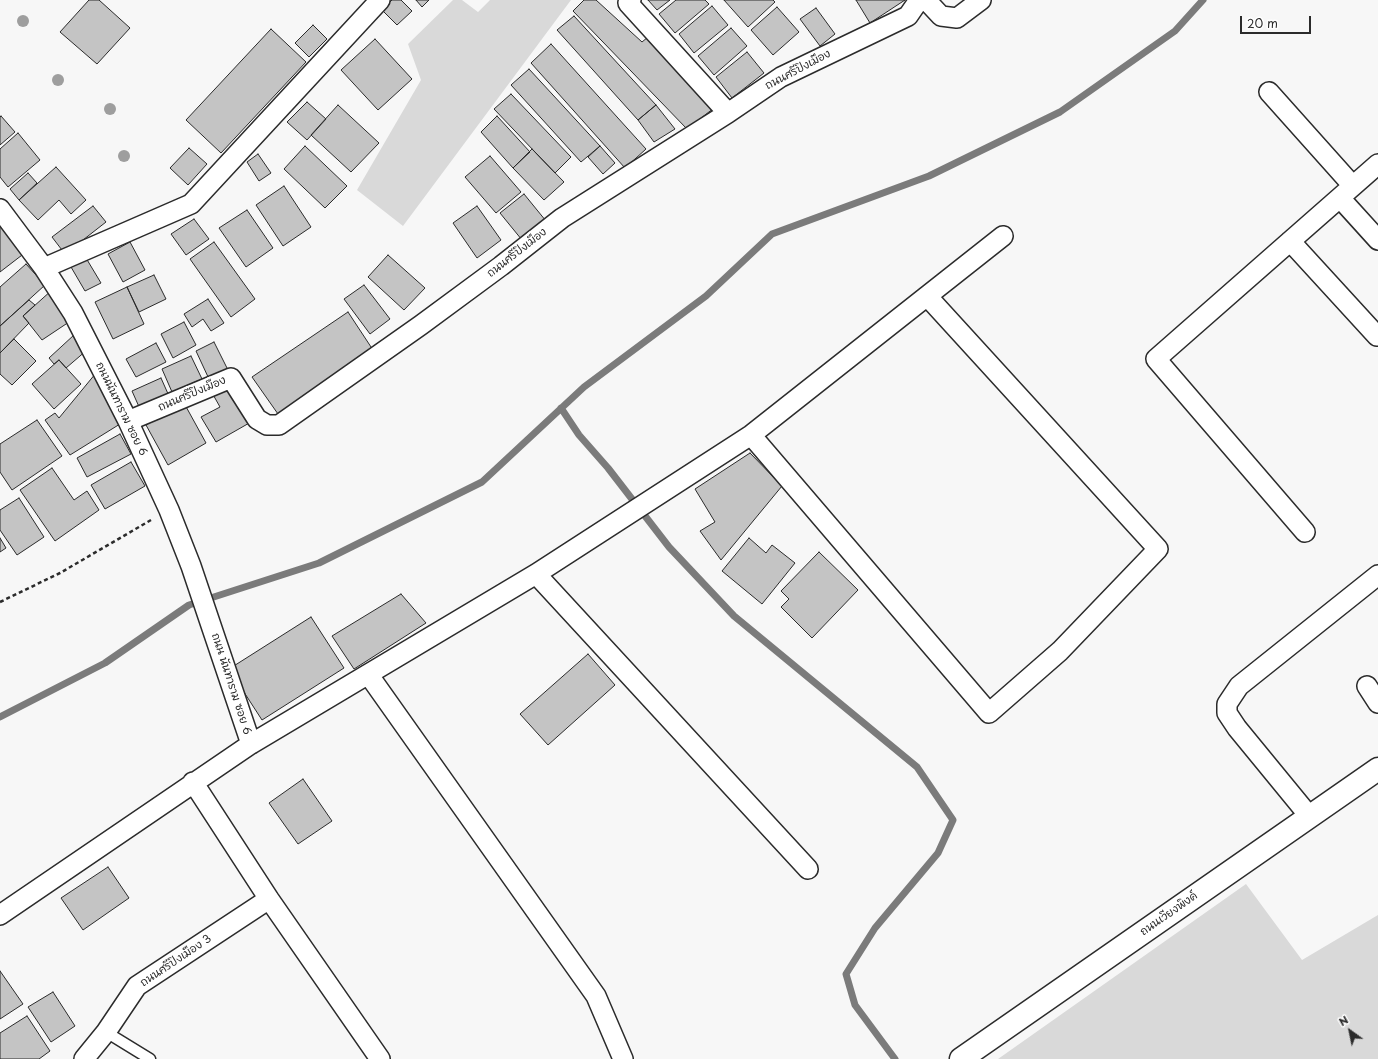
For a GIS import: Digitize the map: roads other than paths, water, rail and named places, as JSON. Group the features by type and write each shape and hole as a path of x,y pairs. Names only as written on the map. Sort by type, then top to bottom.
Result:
{"street":[{"path":"44,268 191,204 380,0"},
{"path":"631,0 628,3 728,113"},
{"name":"ถนนศรีปิงเมือง","path":"128,421 232,378 257,419 266,425 279,425 482,280 562,218 728,113 781,77 908,16 919,0"},
{"path":"926,0 941,16 957,18 981,0"},
{"path":"1269,92 1347,192 1378,240"},
{"path":"1305,532 1156,359 1378,164"},
{"name":"ถนนนันทาราม ซอย 6","path":"0,208 44,268 73,312 128,421 169,510 191,566 211,624"},
{"path":"0,915 193,782 251,744 536,574 751,435 1003,236"},
{"path":"1290,242 1377,336"},
{"path":"751,435 989,713 1060,651 1158,549 927,296"},
{"path":"536,574 808,869"},
{"path":"1310,817 1237,728 1227,713 1227,704 1239,686 1378,575"},
{"name":"ถนน นันทาราม ซอย 6","path":"211,624 251,744"},
{"path":"368,674 596,996 623,1059"},
{"path":"1367,686 1378,703"},
{"name":"ถนนเวียงพิงค์","path":"961,1059 1378,770"},
{"path":"193,782 269,899 380,1059"},
{"name":"ถนนศรีปิงเมือง 3","path":"84,1059 106,1032 137,986 269,899"}],"lane":[{"path":"106,1032 150,1059"}],"waterway":[{"path":"0,717 105,663 189,605 319,563 482,482 584,387 706,296 772,234 929,176 1060,112 1175,31 1203,0"},
{"path":"561,408 579,435 608,468 669,547 734,616 917,767 953,820 938,853 875,928 846,974 855,1005 895,1059"}]}
